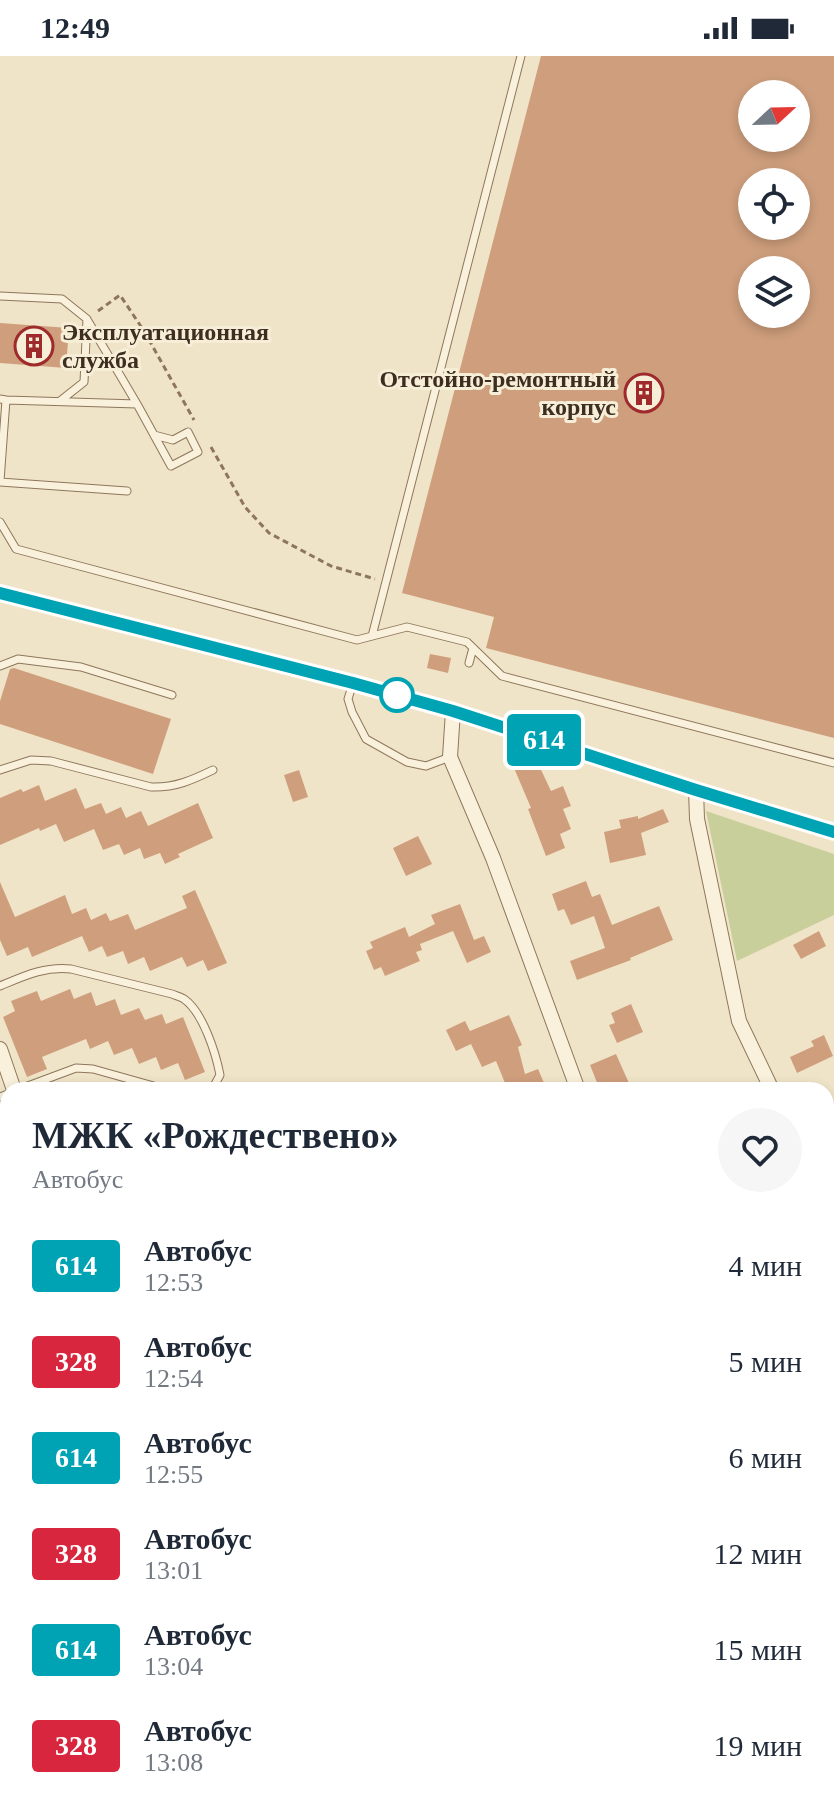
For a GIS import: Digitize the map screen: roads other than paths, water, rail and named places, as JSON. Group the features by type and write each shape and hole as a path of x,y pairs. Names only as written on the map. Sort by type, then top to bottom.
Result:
{"street":[{"path":"0,593 453,711 834,832"},
{"path":"453,711 450,757 493,858 575,1082"},
{"path":"696,790 697,819 739,1021 768,1082"},
{"path":"0,1049 13,1082"}],"lane":[{"path":"372,636 521,56"},
{"path":"0,296 62,299 87,319 171,466 198,452 188,432 173,440 154,435"},
{"path":"60,401 84,382 87,319"},
{"path":"127,491 0,482 3,399 137,404"},
{"path":"0,522 16,549 357,640 407,627 467,642 502,676 834,763"},
{"path":"469,663 473,648"},
{"path":"0,666 18,659 81,667 172,695"},
{"path":"353,683 348,699 366,739 407,762 426,766 450,757"},
{"path":"0,769 31,760 51,761 151,787 168,788 213,770"},
{"path":"0,986 55,967 184,999 200,1018 218,1063 220,1075 216,1082"},
{"path":"38,1082 76,1068 93,1069 139,1082"}],"place":[{"name":"Эксплуатационная служба","path":"34,346"},
{"name":"Отстойно-ремонтный корпус","path":"644,393"}]}
